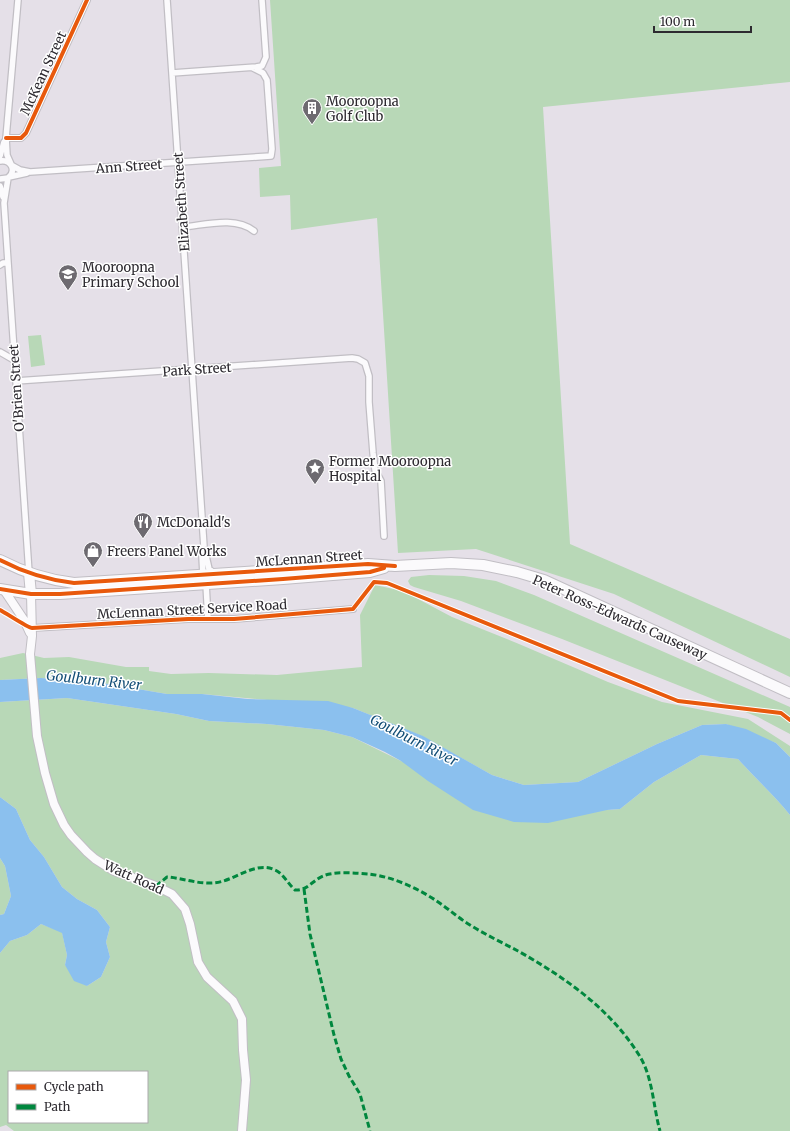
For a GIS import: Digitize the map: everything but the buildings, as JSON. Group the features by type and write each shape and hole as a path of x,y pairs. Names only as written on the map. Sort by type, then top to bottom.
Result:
{"highway":[{"name":"McLennan Street","path":"0,560 29,573 74,583 204,580 370,572 395,566"},
{"name":"Peter Ross-Edwards Causeway","path":"420,564 451,563 483,565 517,572 544,580 790,693"},
{"name":"McLennan Street","path":"2,590 31,594 60,594 204,580 218,574 368,564 395,566 420,564"},
{"path":"29,573 31,594"}],"street":[{"path":"11,165 6,138 18,0"},
{"name":"McKean Street","path":"6,138 21,138 26,133 87,0"},
{"name":"Elizabeth Street","path":"167,0 204,547 209,569 218,574"},
{"path":"172,73 256,67 264,63 266,58 262,0"},
{"name":"Ann Street","path":"0,161 6,161 22,171 36,172 271,156 272,149 267,80 256,67"},
{"path":"0,156 6,138"},
{"name":"O'Brien Street","path":"4,203 9,178 12,172 11,165"},
{"name":"Ann Street","path":"0,178 9,178 36,172"},
{"name":"O'Brien Street","path":"0,186 4,203 29,573"},
{"path":"183,227 225,223 240,224 248,226 254,232"},
{"path":"0,265 3,263 8,264"},
{"path":"0,352 14,360"},
{"name":"Park Street","path":"16,381 355,358 361,360 365,363 369,374 369,402 374,460 375,470 381,481 384,536"},
{"name":"Elizabeth Street","path":"204,547 202,556 208,619"},
{"path":"2,590 24,620 32,640"},
{"name":"Watt Road","path":"31,594 32,640 30,655 37,736 51,793 59,815 71,835 87,852 104,865 123,875 163,889 172,894 184,909 188,916 195,954 203,971 226,994 239,1010 242,1019 246,1080 242,1131"},
{"name":"McLennan Street Service Road","path":"32,628 150,621 242,618 353,609"}],"green space":[{"name":"Mooroopna Golf Club","path":"270,0 790,0 790,82 543,107 570,544 790,639 790,677 614,594 476,549 398,553 377,218 291,230 290,195 260,197 259,168 281,166"},
{"path":"41,335 45,365 31,367 28,336"},
{"path":"429,575 464,576 496,581 534,595 790,707 790,734 758,717 562,639 461,601 414,587 410,585 408,581 411,577"},
{"path":"375,585 403,591 452,617 608,682 662,702 748,719 790,746 790,757 776,743 726,724 702,725 657,744 578,782 524,785 492,775 422,736 353,708 202,694 167,694 102,683 41,678 0,680 0,658 23,653 44,658 69,657 126,667 149,667 149,671 171,674 209,673 277,675 362,667 360,615"},
{"path":"67,698 176,714 209,721 267,724 324,730 352,737 401,761 607,810 620,809 654,782 701,755 738,759 778,800 790,815 790,1131 14,1131 6,1125 0,1127 0,953 10,941 27,935 41,924 62,932 67,955 65,965 87,986 101,977 110,957 106,942 110,927 97,910 77,899 62,887 44,857 30,840 16,809 0,797 0,702"},
{"path":"0,858 5,866 11,896 4,914 0,915"}],"water":[{"name":"Goulburn River","path":"41,678 102,683 167,694 202,694 248,699 328,701 353,708 423,736 492,775 524,785 578,782 657,744 702,725 726,724 746,729 776,743 790,757 790,815 778,800 738,759 701,755 654,782 620,809 607,810 548,823 514,822 473,810 428,781 401,761 385,752 352,737 324,730 267,724 209,721 176,714 67,698 0,702 0,680"},
{"path":"0,797 16,809 30,840 44,857 62,887 77,899 97,910 110,927 106,942 110,957 101,977 87,986 74,981 65,965 67,955 62,933 41,924 27,935 10,941 0,953 0,915 4,914 11,896 5,866 0,858"}],"marked path":[{"path":"156,886 167,877 201,883 213,883 221,882 252,869 267,868 278,871 295,890 303,889 319,878 333,873 369,874 388,878 416,889 488,936 518,951 553,972 601,1009 627,1038 644,1064 650,1082 660,1131"},
{"path":"304,889 310,934 334,1035 341,1059 360,1094 370,1131"}],"cycle path":[{"path":"6,138 21,138 26,133 87,0"},
{"path":"0,560 36,575 74,583 368,564 395,566"},
{"path":"0,589 31,594 60,594 283,579 370,572 384,568"},
{"path":"0,610 32,628 188,619 234,619 353,609 374,582 387,583 678,701 781,713 790,720"}],"place":[{"name":"Mooroopna Golf Club","path":"312,125"},
{"name":"Mooroopna Primary School","path":"68,291"},
{"name":"Former Mooroopna Hospital","path":"315,485"},
{"name":"McDonald's","path":"143,539"},
{"name":"Freers Panel Works","path":"93,568"}]}
